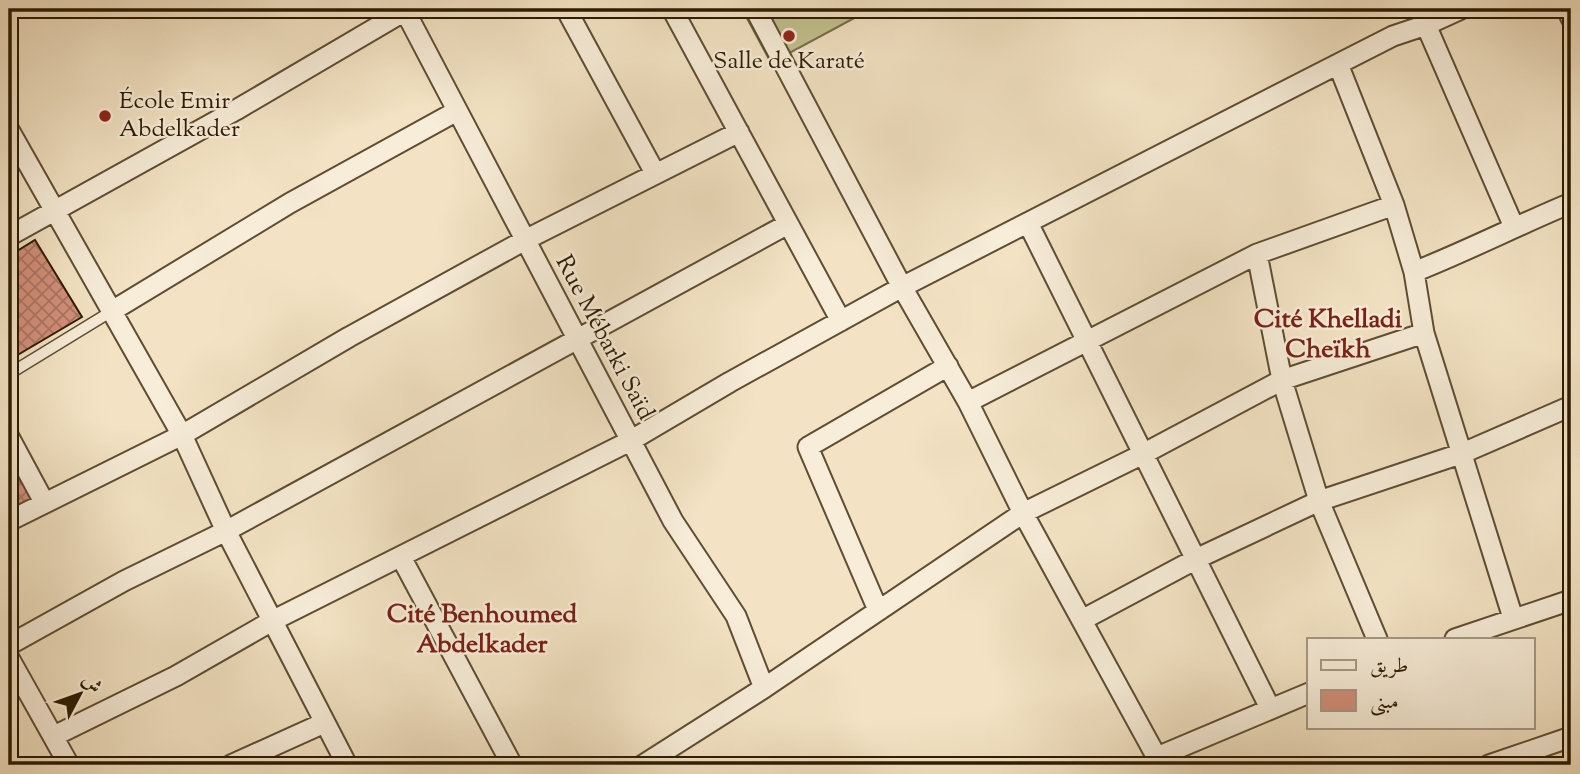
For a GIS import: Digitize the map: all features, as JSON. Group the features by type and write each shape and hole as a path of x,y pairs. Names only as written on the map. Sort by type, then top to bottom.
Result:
{"street":[{"path":"9,236 236,110 405,9"},
{"name":"Rue Mébarki Saïd","path":"405,9 673,521 736,616 764,688"},
{"path":"566,9 655,173"},
{"path":"672,9 841,321"},
{"path":"755,9 902,287 968,402 1023,513 1159,761 1270,708 1307,694"},
{"path":"54,736 176,676 272,621 630,441 902,287 1394,36 1462,9"},
{"path":"1567,9 1571,18"},
{"path":"1426,25 1514,226"},
{"path":"1338,64 1394,205 1414,272 1424,333 1513,618"},
{"path":"113,311 290,203 457,111"},
{"path":"9,130 182,435 226,531 347,765"},
{"path":"9,521 182,435 348,337 525,240 739,132"},
{"path":"1414,272 1571,203"},
{"path":"968,402 1257,254 1394,205"},
{"path":"1028,223 1270,708"},
{"path":"9,645 124,581 226,531 788,224"},
{"path":"1257,254 1282,380 1319,501 1377,638"},
{"path":"643,765 764,688 1023,513 1143,454 1282,380 1424,333"},
{"path":"878,610 808,447 948,366"},
{"path":"1082,620 1196,559 1319,501 1463,453 1571,406"},
{"path":"9,437 44,502"},
{"path":"401,557 512,765"},
{"path":"1458,638 1571,600"},
{"path":"9,658 69,765"},
{"path":"231,765 324,723"},
{"path":"1489,765 1571,737"}],"lane":[{"path":"9,374 113,311"}],"shaded area":[{"name":"Salle de Karaté","path":"742,9 871,9 771,63"}],"building":[{"path":"35,240 82,317 9,360 9,256"},
{"path":"9,459 33,501 9,515"}],"place":[{"name":"Salle de Karaté","path":"789,36"},
{"name":"École Emir Abdelkader","path":"105,116"}],"district":[{"name":"Cité Khelladi Cheïkh","path":"1328,335"},
{"name":"Cité Benhoumed Abdelkader","path":"482,630"}]}
